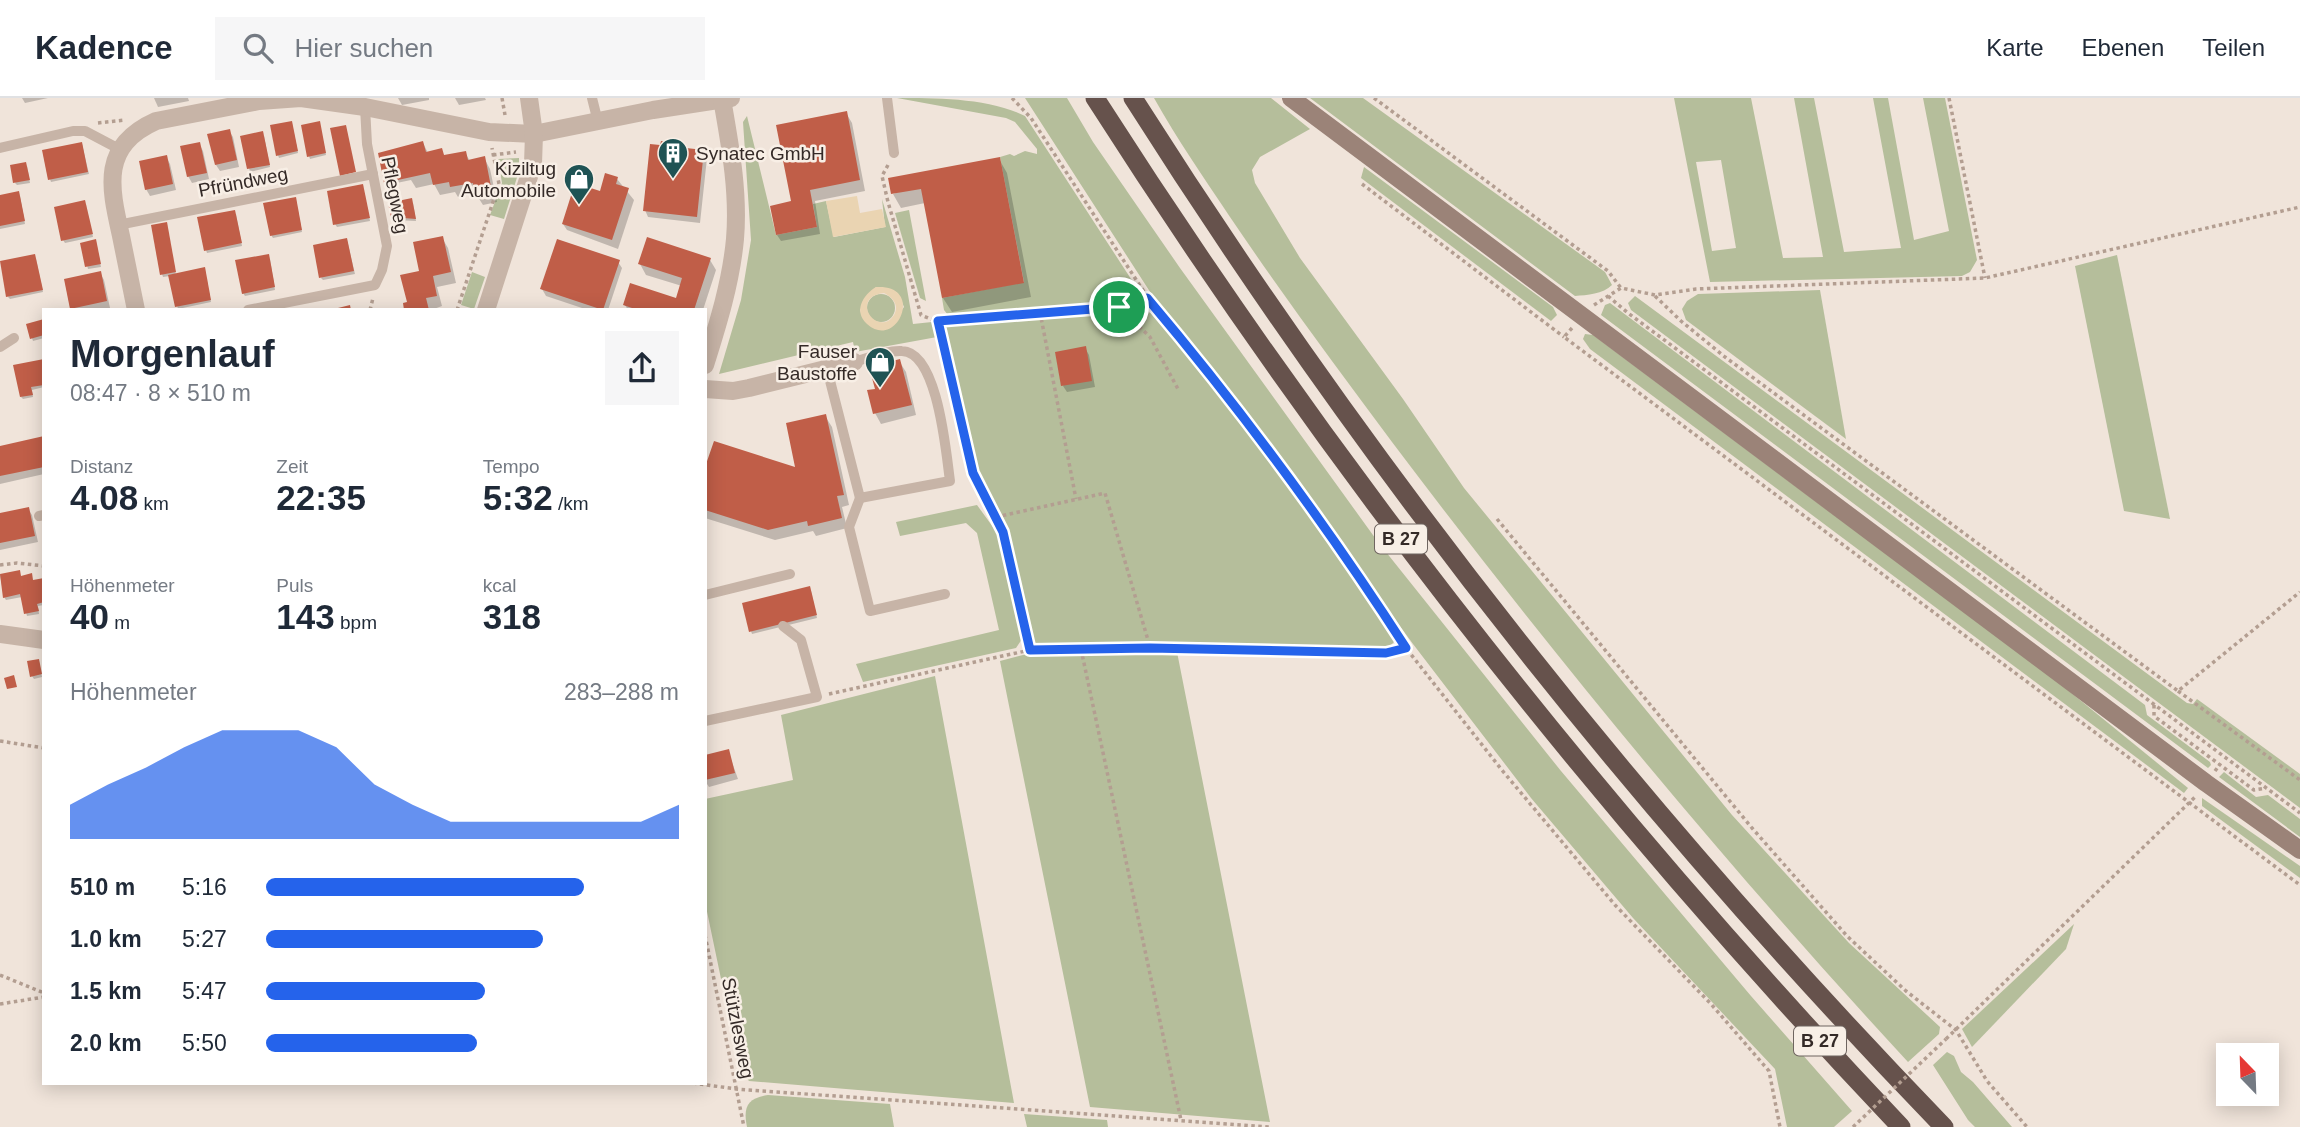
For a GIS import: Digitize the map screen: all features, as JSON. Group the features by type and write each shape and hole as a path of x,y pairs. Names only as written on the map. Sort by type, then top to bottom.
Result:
{"highway":[{"name":"B 27","path":"1094,98 1245,325 1349,470 1451,604 1657,858 1901,1127"},
{"name":"B 27","path":"1133,98 1199,200 1334,395 1517,638 1701,860 1944,1127"}],"main road":[{"path":"1291,98 2206,783 2300,850"}],"street":[{"path":"136,308 118,225 111,175 121,150 135,132 170,117 266,99 301,98 375,105 489,132 534,134 726,99 733,164 735,237 724,303 707,358"},
{"path":"487,308 533,164 534,134 529,98"},
{"path":"707,388 733,391 855,362"},
{"path":"0,634 42,640"}],"lane":[{"path":"592,98 598,122"},
{"path":"887,98 894,153"},
{"name":"Pflegweg","path":"258,308 375,285 386,258 387,246 367,144 375,105"},
{"path":"0,148 65,132 85,131 121,150"},
{"name":"Pfründweg","path":"118,225 373,174"},
{"path":"0,348 14,338"},
{"path":"855,362 901,351 912,353 921,362 929,373 939,413 950,481 860,498"},
{"path":"827,369 860,498 849,527 870,611 946,594"},
{"path":"707,595 790,575"},
{"path":"707,721 817,697 801,640 783,626"}],"path":[{"path":"1012,98 1031,118 1147,298 1207,369 1318,520 1406,648 1501,769 1615,905 1711,1004 1769,1071 1780,1127"},
{"path":"1374,98 1608,271 1621,288 1655,295 1696,289 1985,278 2300,207"},
{"path":"1949,98 1985,278"},
{"path":"85,131 94,125 116,120 128,120 144,127"},
{"path":"458,308 499,184 489,132"},
{"path":"894,153 882,176 920,315 938,321 1119,307 1147,298"},
{"path":"1362,184 2300,885"},
{"path":"1621,288 1608,296 1628,313 2300,813"},
{"path":"1655,295 1681,321 1725,357 2300,780"},
{"path":"1119,307 1150,337 1178,389"},
{"path":"1040,312 1076,499"},
{"path":"1564,337 1582,314"},
{"path":"938,321 973,473 1003,532 1030,650"},
{"path":"996,517 1105,494 1150,648"},
{"path":"1497,519 1752,828 1847,936 1906,991 1956,1030 1987,1081 2027,1127"},
{"path":"0,565 17,563 42,566"},
{"path":"2178,691 2300,592"},
{"path":"848,691 1030,650 1150,648 1386,653 1406,648"},
{"path":"1081,649 1181,1120"},
{"path":"2154,705 2154,716 2254,790 2266,788"},
{"path":"0,741 42,748"},
{"path":"1853,1127 2190,803"},
{"name":"Stützlesweg","path":"707,945 744,1127"},
{"path":"0,975 42,994"},
{"path":"0,1004 42,995"},
{"path":"707,1085 1269,1127"}],"green space":[{"path":"897,98 979,102 1025,116 1133,282 1134,289 1130,294 1118,302 1097,307 948,315 944,310 942,298 1024,282 1000,157 1010,154 1014,156 1025,151 1037,154 1037,149 1015,122 1006,118"},
{"path":"1025,98 1067,98 1093,142 1180,268 1378,542 1561,771 1852,1111 1834,1127 1787,1127 1775,1069 1633,918 1531,798 1413,644 1219,378 1154,298"},
{"path":"1154,98 1271,98 1310,129 1260,157 1252,170 1255,183 1300,258 1464,488 1732,815 1849,943 1940,1027 1939,1034 1908,1062 1707,836 1515,602 1290,303 1201,173"},
{"path":"1310,98 1363,98 1605,272 1612,285 1600,292 1575,296"},
{"path":"1674,98 1751,98 1783,258 1823,257 1794,98 1814,98 1844,252 1901,248 1873,98 1888,98 1914,240 1949,231 1923,98 1945,98 1977,260 1970,272 1962,276 1710,282","holes":["1721,160 1736,248 1712,251 1696,162"]},
{"path":"747,116 776,235 817,227 813,204 826,201 834,237 885,227 882,199 905,277 913,324 932,322 936,326 937,337 855,352 853,342 719,374 741,300 751,240 743,122","holes":["876,287 897,294 904,307 888,329 870,325 860,310"]},
{"path":"519,158 519,171 504,219 490,215 502,183 498,159"},
{"path":"1364,167 1553,307 1557,315 1551,321 1361,178"},
{"path":"909,210 926,301 920,298 895,213"},
{"path":"2117,255 2170,519 2124,511 2075,266"},
{"path":"472,272 485,277 474,308 461,305"},
{"path":"1820,290 1846,439 1686,320 1682,309 1687,301 1698,294"},
{"path":"881,294 891,298 895,308 891,318 881,322 871,318 867,308 871,298"},
{"path":"1635,296 2187,703 2193,704 2197,699 2300,774 2300,808 1631,310 1628,303"},
{"path":"1610,303 2145,705 2147,715 2211,765 2208,768 1601,315 1605,305"},
{"path":"1138,309 1154,314 1166,325 1271,461 1394,635 1394,642 1386,650 1386,656 1177,652 1270,1122 1090,1107 1000,661 1031,653 1031,635 1005,526 975,473 943,329 948,323"},
{"path":"1585,334 1593,335 2064,687 2188,788 2184,793 1590,349 1583,339"},
{"path":"977,505 998,534 1022,639 1016,648 863,682 856,664 999,630 977,533 966,523 900,536 896,522"},
{"path":"935,676 1014,1103 749,1081 740,1070 707,912 707,799 793,780 781,715"},
{"path":"2224,772 2256,797 2268,795 2300,819 2300,837 2219,777"},
{"path":"2202,798 2300,866 2300,878 2202,806"},
{"path":"2074,924 2066,949 1972,1047 1962,1029"},
{"path":"1947,1052 1954,1056 1961,1072 2012,1127 1975,1127 1968,1120 1933,1065"},
{"path":"768,1095 890,1104 894,1127 747,1127 748,1105 755,1098"},
{"path":"1024,1114 1107,1120 1108,1127 1027,1127"}],"sand":[{"path":"857,196 860,213 882,209 886,227 833,237 826,201"},
{"path":"876,287 891,289 900,295 902,314 888,329 878,330 863,319 861,304","holes":["884,293 892,299 896,311 888,321 881,322 874,320 867,308 873,296"]}],"building":[{"path":"847,111 860,180 810,190 817,227 776,235 770,206 791,201 776,125"},
{"path":"292,121 298,151 276,156 270,125"},
{"path":"320,121 326,153 307,157 301,125"},
{"path":"346,125 356,172 340,176 330,128"},
{"path":"230,129 237,160 215,165 207,134"},
{"path":"263,131 270,165 247,169 240,136"},
{"path":"423,141 426,152 442,148 444,155 466,151 468,160 485,156 492,192 475,195 473,183 450,187 449,182 433,185 430,173 384,183 378,153"},
{"name":"Synatec GmbH","path":"661,141 668,142 668,146 704,150 697,217 643,211 650,144 660,145"},
{"path":"82,142 88,172 48,180 42,150"},
{"path":"200,142 207,173 187,177 180,146"},
{"path":"167,155 173,184 145,190 139,161"},
{"path":"1000,157 1024,283 942,298 921,189 891,194 888,178"},
{"path":"26,162 30,180 13,183 10,165"},
{"path":"605,173 618,177 616,184 629,188 612,240 562,224 575,183 600,191"},
{"path":"363,184 370,218 333,225 327,191"},
{"path":"19,191 25,221 0,226 0,195"},
{"path":"296,197 302,230 270,236 263,203"},
{"path":"412,198 416,219 391,217 388,203"},
{"path":"85,200 93,234 61,241 54,207"},
{"path":"235,210 242,243 204,251 197,217"},
{"path":"167,222 176,272 160,275 151,225"},
{"path":"443,236 451,272 433,276 437,296 426,298 428,308 404,308 403,303 407,302 400,275 419,271 413,242"},
{"path":"647,237 711,258 695,308 632,308 623,305 630,283 676,298 682,278 638,264"},
{"path":"347,238 354,271 319,278 313,245"},
{"path":"96,239 101,264 85,267 80,243"},
{"path":"557,239 620,260 604,308 540,289"},
{"path":"35,254 43,290 6,297 0,261"},
{"path":"269,254 275,287 242,294 235,260"},
{"path":"205,267 211,300 175,307 168,275"},
{"path":"101,271 107,301 70,308 64,279"},
{"path":"42,320 42,336 30,339 26,324"},
{"path":"1086,346 1092,381 1061,386 1055,352"},
{"path":"42,359 42,385 31,387 33,395 20,397 13,365"},
{"path":"900,359 912,405 873,414 867,390 875,389 869,367"},
{"path":"826,414 844,495 837,496 842,518 808,526 807,521 768,530 707,511 707,461 714,441 795,467 786,423"},
{"path":"42,436 42,467 0,476 0,446"},
{"path":"29,507 35,536 0,543 0,513"},
{"path":"20,570 21,576 32,573 33,580 42,578 42,603 37,604 39,611 24,614 20,594 3,598 0,574"},
{"path":"810,586 817,615 749,632 742,603"},
{"path":"39,659 42,674 30,677 27,661"},
{"path":"14,675 17,687 7,689 4,678"},
{"path":"729,749 735,773 707,780 707,754"}],"place":[{"name":"Synatec GmbH","path":"673,180"},
{"name":"Kiziltug Automobile","path":"579,206"},
{"name":"Fauser Baustoffe","path":"880,389"}],"route":[{"path":"1147,298 1207,369 1310,509 1406,648 1386,653 1150,648 1030,650 1003,532 973,473 938,321 1119,307 1147,298"}]}
